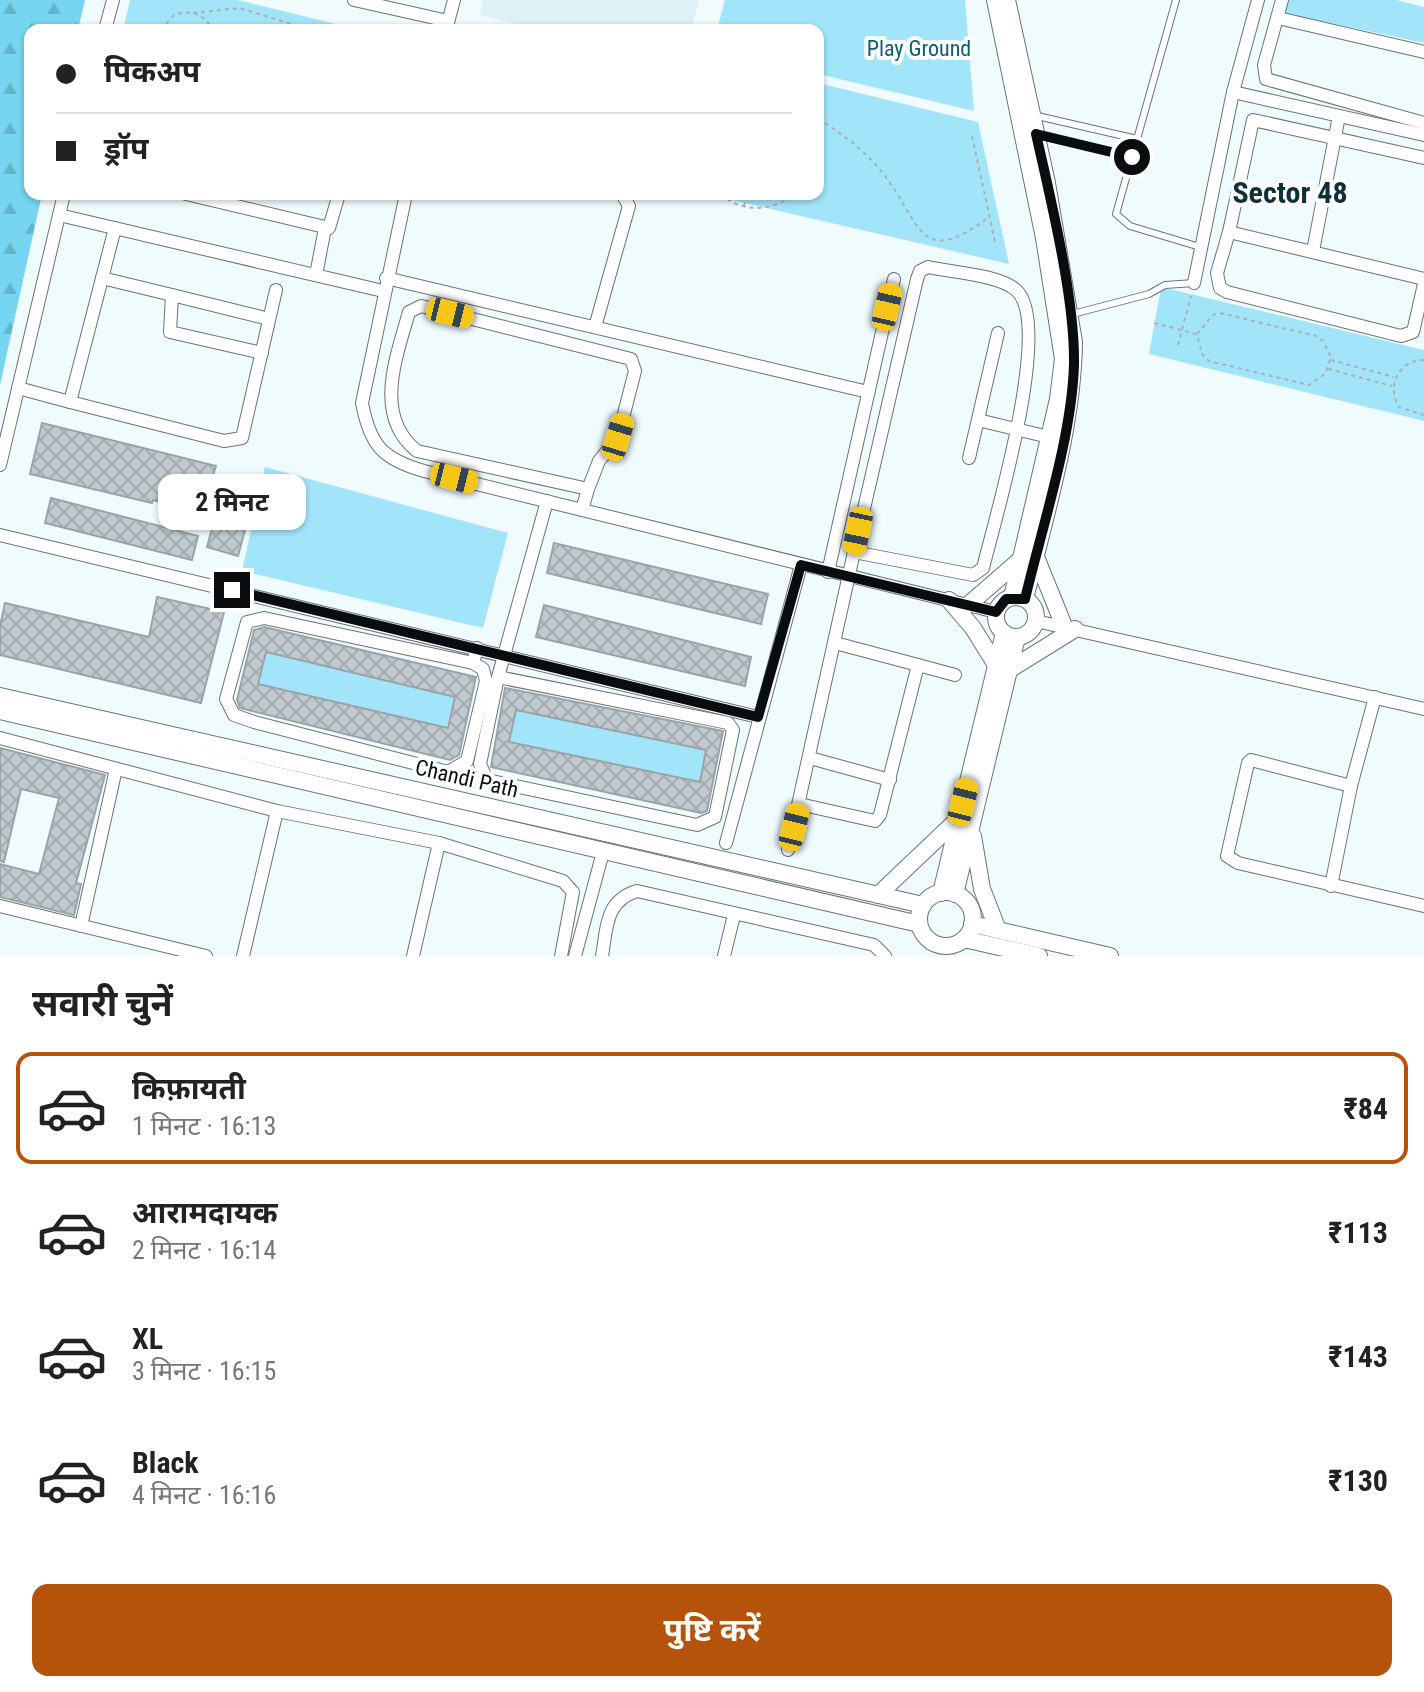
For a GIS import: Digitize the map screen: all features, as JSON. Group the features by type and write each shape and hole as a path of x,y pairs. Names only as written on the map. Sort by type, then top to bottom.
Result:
{"main road":[{"path":"968,605 1028,557 1071,395 1074,342 1064,317 1025,114 995,0"},
{"path":"1007,0 1025,114"},
{"path":"1019,598 1063,359 1064,317"},
{"path":"1003,668 1070,627 1028,557"},
{"path":"1019,598 1035,608 1036,621 1029,633 1010,635 996,622 996,612 1001,604 1019,598"},
{"path":"949,600 1003,668"},
{"path":"948,893 1010,635"},
{"name":"Chandi Path","path":"0,696 923,905"},
{"name":"Chandi Path","path":"0,711 919,924"},
{"path":"878,895 968,812"},
{"path":"968,812 982,889 998,930"},
{"path":"948,893 923,905 919,924 928,948 998,930 1110,956"},
{"path":"948,893 969,906 959,941"},
{"path":"959,941 1039,956"}],"street":[{"path":"107,24 113,0"},
{"path":"354,0 443,24"},
{"path":"447,24 454,0"},
{"path":"1194,283 1233,92 1258,0"},
{"path":"1282,0 1264,65 1266,79 1424,123"},
{"path":"1278,18 1424,52"},
{"path":"1233,92 1424,135"},
{"path":"1313,251 1339,116"},
{"path":"1229,232 1313,251 1424,282 1413,332 1401,336 1227,292 1220,288 1216,277 1253,120 1424,158"},
{"path":"0,465 63,200"},
{"path":"211,200 325,228 331,226 338,200"},
{"path":"405,200 383,291 362,403 368,433 383,453 424,471 996,612"},
{"path":"595,327 629,206 628,200"},
{"path":"59,215 383,291"},
{"path":"70,402 115,228"},
{"path":"316,275 325,228"},
{"path":"788,850 854,552 920,271 928,267 1005,283 1022,296 1030,333 1029,355 1016,428 980,572 965,575 854,552"},
{"path":"102,278 269,319"},
{"path":"386,278 868,392"},
{"path":"828,572 894,279"},
{"path":"418,285 389,396 392,415 410,445 417,451 588,489"},
{"path":"18,388 235,442 242,438 246,428 276,290"},
{"path":"172,295 170,332 262,353"},
{"path":"414,308 421,306 631,359 635,371 618,437 599,461 582,510"},
{"path":"969,458 998,333"},
{"path":"978,420 1049,437"},
{"path":"498,677 728,723 733,730 731,750 715,817 697,825 487,780 481,774 480,764 498,677 547,501"},
{"path":"0,535 758,717"},
{"path":"726,843 801,565"},
{"path":"255,619 261,597"},
{"path":"255,619 473,663 483,669 486,681 467,761 448,772 234,715 226,699 247,622 255,619"},
{"path":"1036,621 1424,709"},
{"path":"835,643 955,675"},
{"path":"473,663 477,648"},
{"path":"799,804 875,821 890,780 918,665"},
{"path":"1331,886 1351,786 1375,697"},
{"path":"0,738 277,811 439,843 563,881 573,892 561,956"},
{"path":"810,758 890,780"},
{"path":"1351,786 1251,760 1227,856 1232,860 1331,886 1424,906"},
{"path":"81,926 116,769"},
{"path":"243,956 277,811"},
{"path":"413,956 439,843"},
{"path":"575,956 603,852"},
{"path":"602,956 609,910 621,896 637,891 874,945 885,956"},
{"path":"0,906 206,956"},
{"path":"724,956 734,915"}],"lane":[{"path":"1176,0 1116,209 1120,221 1203,248"},
{"path":"1025,114 1137,139"},
{"path":"1029,133 1132,157"},
{"path":"1064,317 1149,294 1165,285 1194,283"}],"path":[{"path":"166,24 174,15 239,8 292,24"},
{"path":"193,13 209,24"},
{"path":"824,123 865,154 886,177 919,232 929,238 942,241 955,238 989,217"},
{"path":"972,136 995,242"},
{"path":"731,200 743,207 777,205 785,200"},
{"path":"743,207 745,200"},
{"path":"1178,345 1194,283"},
{"path":"1220,313 1316,336 1323,341 1331,360 1327,369 1309,385 1209,361 1202,354 1197,334 1213,315 1220,313"},
{"path":"1154,323 1197,334"},
{"path":"1331,360 1395,377"},
{"path":"1424,360 1410,363 1395,377 1393,386 1399,407 1424,415"},
{"path":"1327,369 1393,386"}],"shaded area":[{"path":"483,0 699,0 693,24 517,24 480,15"}],"green space":[{"path":"0,0 85,0 79,24 24,24 24,200 41,200 0,385"},
{"path":"130,0 238,0 336,24 124,24"},
{"name":"Play Ground","path":"725,0 965,0 974,111 824,75 824,24 719,24"},
{"path":"1287,0 1396,0 1424,7 1424,43 1284,13"},
{"path":"824,84 978,122 1009,264 732,200 824,200"},
{"path":"1161,287 1424,350 1424,421 1149,354"},
{"path":"265,467 508,533 483,628 242,571"},
{"path":"266,652 455,697 448,728 258,684"},
{"path":"516,710 706,750 700,782 509,742"}],"building":[{"path":"42,423 216,466 211,481 255,493 238,556 207,547 215,517 153,500 152,503 30,474"},
{"path":"51,498 198,536 192,560 45,523"},
{"path":"554,543 768,594 761,624 547,573"},
{"path":"157,597 224,612 201,703 0,655 0,626 5,603 149,637"},
{"path":"544,605 751,657 745,686 536,637"},
{"path":"264,627 476,677 459,755 450,760 240,708 237,700 254,630","holes":["266,652 455,697 448,728 258,684"]},
{"path":"505,688 723,731 707,811 701,813 491,767","holes":["516,710 706,750 700,782 509,742"]},
{"path":"0,748 105,775 76,883 81,884 74,915 0,897 0,864 39,874 59,798 21,789 4,862 0,861"}],"district":[{"name":"Sector 48","path":"1290,193"}],"route":[{"path":"232,590 758,717 801,565 996,612 1006,599 1025,599 1064,433 1074,369 1070,315 1036,134 1132,157"}]}
